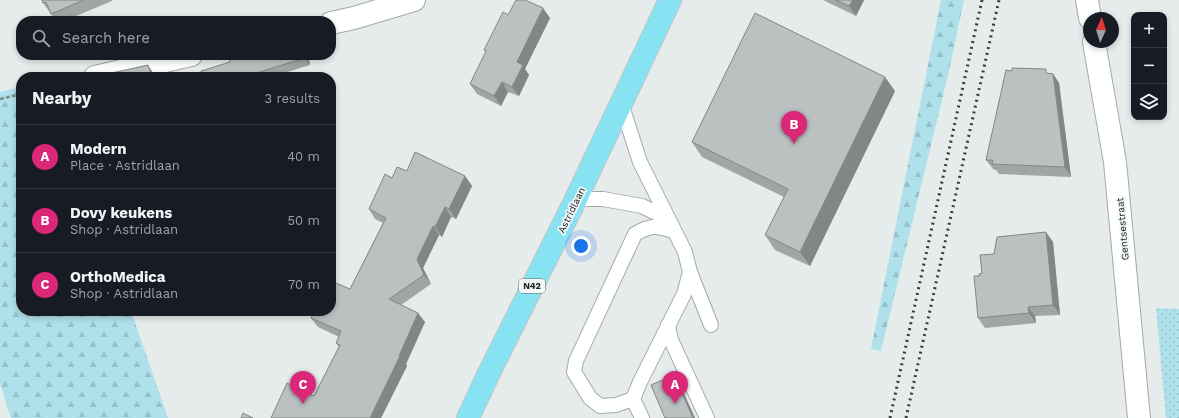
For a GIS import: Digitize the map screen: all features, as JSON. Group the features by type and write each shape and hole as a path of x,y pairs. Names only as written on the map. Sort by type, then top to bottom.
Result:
{"main road":[{"name":"Astridlaan","path":"473,416 489,373 576,199 670,0"}],"street":[{"path":"336,22 414,0"},
{"path":"1087,0 1089,12"},
{"name":"Gentsestraat","path":"1095,48 1116,162 1139,418"},
{"path":"117,72 169,60"}],"lane":[{"path":"621,104 640,162 685,252 690,272 711,325"},
{"path":"576,199 602,199 642,206 668,219"},
{"path":"633,399 616,405 600,406 590,398 574,372 576,361 635,234 646,227 658,226 674,231"},
{"path":"642,418 633,399 684,294 690,272"},
{"path":"668,325 670,340 707,418"}],"path":[{"path":"0,99 16,95"}],"green space":[{"path":"941,0 964,0 949,71 881,351 871,349"},
{"path":"16,88 16,316 133,316 168,418 11,418 0,384 0,92"},
{"path":"1156,308 1179,309 1179,418 1166,418"}],"building":[{"path":"42,0 84,0 51,14 46,2 43,3"},
{"path":"516,0 525,0 543,8 517,62 523,65 512,87 502,82 494,96 470,84 486,51 484,50 503,12 508,15"},
{"path":"836,0 853,0 849,6"},
{"path":"755,13 885,77 800,252 765,235 788,189 692,142"},
{"path":"229,60 298,60 259,72 201,72 230,62"},
{"path":"148,65 150,72 116,72"},
{"path":"1012,68 1046,69 1046,73 1053,74 1065,167 992,164 993,160 986,160 1006,70 1012,71"},
{"path":"415,152 465,176 449,209 445,207 435,227 433,226 417,259 424,275 389,299 418,313 400,356 370,418 271,418 287,383 314,396 340,345 336,343 341,331 311,318 312,316 336,316 336,283 350,289 386,218 369,209 385,174 392,178 397,167 407,171"},
{"path":"1046,232 1053,305 1028,307 1029,313 978,318 974,276 980,276 979,274 982,273 980,255 994,254 997,237"},
{"path":"674,375 693,418 665,418 651,385"},
{"path":"243,413 253,418 241,418"}],"railway":[{"path":"890,418 982,0"},
{"path":"906,418 999,0"}],"place":[{"name":"Dovy keukens","path":"794,144"},
{"name":"OrthoMedica","path":"303,404"},
{"name":"Modern","path":"675,404"}]}
